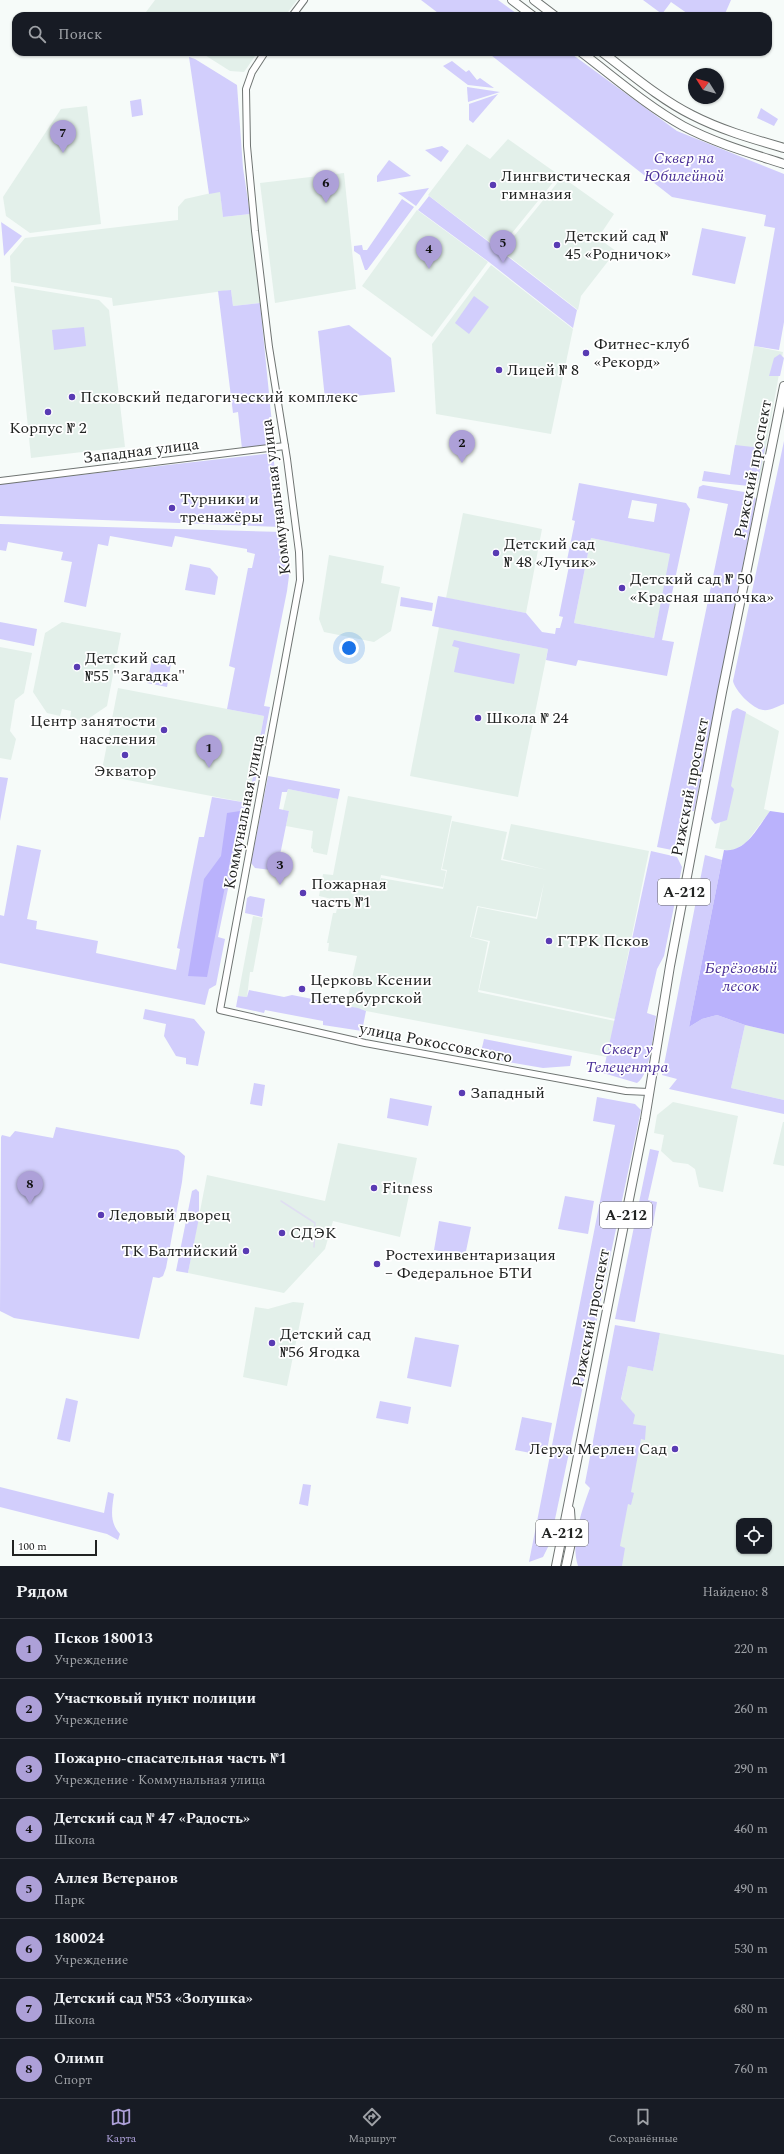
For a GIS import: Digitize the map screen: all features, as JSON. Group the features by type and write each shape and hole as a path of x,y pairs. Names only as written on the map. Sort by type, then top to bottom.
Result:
{"highway":[{"path":"512,0 528,12"},
{"path":"534,0 550,12"},
{"path":"586,56 663,114 684,126 741,150 784,164"},
{"path":"607,56 672,103 691,114 746,137 784,148"},
{"name":"Рижский проспект","path":"556,1566 570,1501 649,1092 672,958 722,692 784,386"},
{"name":"Рижский проспект","path":"566,1566 572,1538 570,1501"}],"main road":[{"path":"295,12 304,0"},
{"name":"Коммунальная улица","path":"220,1010 298,594 299,552 269,347 254,225 247,146 246,89 252,72 262,56"},
{"name":"Западная улица","path":"0,481 284,446"},
{"name":"улица Рокоссовского","path":"220,1010 346,1039 483,1066 626,1091 649,1092"}],"shaded area":[{"path":"155,0 297,0 288,12 146,12"},
{"path":"206,56 255,56 244,72 230,71"},
{"path":"87,106 101,224 30,233 6,216 3,197 61,109"},
{"name":"Лингвистическая гимназия","path":"508,139 559,175 499,249 428,195 467,144 490,159"},
{"path":"344,173 356,289 275,303 260,183"},
{"name":"Детский сад № 45 «Родничок»","path":"562,177 614,214 598,238 616,251 581,296 578,310 502,251"},
{"path":"220,191 223,217 250,214 260,303 233,306 231,290 113,306 112,298 11,282 10,256 25,238 178,220 178,207 185,199"},
{"path":"417,210 488,262 432,337 362,286"},
{"name":"Лицей № 8","path":"491,265 573,329 551,434 436,414 432,344"},
{"name":"Псковский педагогический комплекс","path":"14,286 99,300 109,310 125,447 31,458"},
{"path":"754,346 783,352 760,480 730,475"},
{"name":"Детский сад № 48 «Лучик»","path":"463,513 542,529 526,613 446,598"},
{"name":"Детский сад № 50 «Красная шапочка»","path":"591,538 671,554 654,638 574,623"},
{"path":"329,555 384,566 381,583 400,587 391,631 374,642 324,632 319,619"},
{"path":"62,622 121,633 107,706 85,721 70,719 71,711 62,709 60,716 47,713 33,692 45,633"},
{"name":"Школа № 24","path":"439,627 548,649 518,797 410,776"},
{"path":"0,647 32,653 24,693 15,700 10,731 16,739 11,760 0,758"},
{"path":"118,688 264,716 248,803 101,775"},
{"path":"744,712 779,731 764,809 770,811 746,843 732,851 715,848"},
{"path":"288,789 338,799 327,855 313,852 313,849 311,848 313,831 286,826 289,811 283,810"},
{"path":"348,796 452,816 441,870 446,871 443,887 381,875 378,891 381,878 443,889 447,870 442,869 452,821 507,832 501,860 547,870 503,859 511,824 649,851 615,1019 479,990 490,941 471,937 478,907 537,919 544,883 536,917 477,906 470,937 488,942 478,992 615,1021 607,1057 366,1011 346,1005 357,956 328,951 329,943 327,943 333,913 336,913 337,908 334,907 336,900 319,896 323,874 333,875"},
{"path":"253,916 263,918 253,972 250,972 247,997 238,996"},
{"path":"745,1025 784,1034 784,1100 731,1088"},
{"path":"673,1102 738,1116 723,1192 699,1187 695,1169 688,1164 673,1162 661,1151 664,1135 654,1133 657,1115"},
{"path":"784,1122 784,1166 773,1164"},
{"path":"338,1143 417,1158 400,1237 333,1221 325,1249 284,1293 188,1273 207,1175 325,1201"},
{"name":"Детский сад №56 Ягодка","path":"293,1302 304,1303 287,1386 243,1377 255,1307 268,1309"},
{"path":"660,1333 784,1355 784,1566 601,1566 633,1412 619,1410 628,1366 653,1371"}],"green space":[{"path":"421,0 498,0 514,12 437,12"},
{"path":"643,0 731,0 726,12 685,12 671,2 664,12 659,12"},
{"name":"Сквер на Юбилейной","path":"492,56 574,56 677,131 784,174 784,322 779,350 754,346 775,228 764,226 766,215 672,197"},
{"path":"189,57 195,59 237,85 243,168 250,214 223,217 220,192 209,194"},
{"path":"452,61 466,72 469,70 477,80 480,78 494,88 468,85 443,66"},
{"path":"467,87 500,92 468,102"},
{"path":"498,94 473,123 469,120 469,104"},
{"path":"141,99 143,115 132,117 130,101"},
{"path":"761,108 778,119 774,126 757,118"},
{"path":"442,146 449,151 441,162 425,150"},
{"path":"389,160 411,176 377,182 377,176"},
{"path":"429,188 416,206 398,193"},
{"path":"429,196 577,310 573,328 489,262 418,210"},
{"path":"402,199 414,207 367,270 365,270 360,255 354,251 354,246 362,245 363,250 367,250"},
{"path":"1,222 22,236 4,256"},
{"path":"702,228 746,237 735,284 692,275"},
{"path":"231,290 233,306 260,303 274,444 242,449 238,412 233,413 218,291"},
{"path":"474,296 489,307 469,334 455,323"},
{"path":"349,325 391,358 395,392 325,399 318,331"},
{"path":"84,327 86,346 54,350 52,330"},
{"path":"780,354 784,358 780,376 769,376 774,358"},
{"path":"758,441 764,444 765,448 757,484 749,486 702,481 704,471 730,475 735,445 753,447 757,445"},
{"path":"784,441 784,704 771,709 763,710 754,706 745,699 737,690 733,681"},
{"path":"273,453 281,527 0,516 0,484"},
{"path":"579,483 686,503 690,509 662,640 674,642 667,676 578,660 576,666 546,660 548,649 432,626 438,596 526,613 542,632 555,634 556,628 560,628 563,617 559,616 570,561 567,560 575,521 572,520","holes":["632,500 657,504 654,522 628,518","591,538 670,554 654,638 574,623"]},
{"path":"703,485 750,493 756,499 694,811 685,811 677,851 657,847 728,504 697,498 699,487"},
{"path":"0,524 283,532 289,576 264,706 270,707 235,885 229,884 218,937 225,939 216,985 209,989 205,1005 0,963 0,915 4,916 17,845 41,850 27,919 37,921 36,929 98,941 96,953 176,970 180,949 177,948 199,837 204,837 212,797 248,803 264,716 227,709 235,668 229,666 248,568 252,568 255,554 247,552 247,549 175,536 172,547 110,536 108,546 98,544 86,607 64,602 72,562 61,560 63,552 8,542 6,551 0,550"},
{"path":"190,564 210,568 218,577 215,595 185,590"},
{"path":"401,597 433,603 432,611 400,606"},
{"path":"0,622 37,629 34,646 0,639"},
{"path":"454,640 520,654 514,684 454,672 459,648 452,646"},
{"path":"153,655 172,658 167,687 147,683"},
{"path":"737,708 746,712 731,786 734,789 727,820 715,824 711,819 732,711"},
{"path":"268,776 340,789 338,799 288,789 287,792 282,792 279,809 289,811 279,860 273,859 271,870 255,868 251,863"},
{"path":"0,777 8,778 0,821"},
{"path":"240,811 207,977 188,976 204,879 221,856 227,813"},
{"name":"Берёзовый лесок","path":"770,811 784,813 784,1034 745,1025 717,1015 702,1019 689,1027 724,850 732,850 739,847 751,838"},
{"name":"Сквер у Телецентра","path":"651,851 677,857 682,867 664,956 657,969 647,1013 656,1016 651,1052 642,1078 637,1083 603,1073"},
{"path":"705,855 722,860 689,1027 702,1019 717,1015 745,1025 731,1088 784,1100 784,1114 669,1089 677,1079 662,1075"},
{"path":"250,896 265,899 262,917 245,913 247,898"},
{"path":"249,990 284,997 292,995 358,1008 366,1011 362,1031 323,1025 323,1021 265,1010 264,1013 236,1007 238,996 247,997"},
{"path":"145,1009 194,1019 205,1032 198,1066 186,1064 186,1058 176,1056 164,1036 166,1024 143,1019"},
{"path":"484,1039 572,1056 570,1066 543,1068 485,1058 481,1052"},
{"path":"254,1083 265,1085 262,1106 250,1104"},
{"path":"597,1097 635,1104 641,1110 550,1543 543,1557 529,1562 615,1125 593,1121"},
{"path":"390,1098 432,1106 428,1126 387,1118"},
{"path":"56,1127 178,1150 185,1156 182,1182 166,1268 163,1276 159,1278 153,1277 139,1339 14,1318 0,1311 1,1137 2,1135 10,1137 15,1131 53,1138"},
{"path":"650,1149 659,1151 648,1200 657,1202 635,1322 615,1319"},
{"path":"196,1189 199,1192 199,1218 188,1273 176,1271 192,1191"},
{"path":"565,1196 594,1201 588,1234 558,1229"},
{"path":"439,1221 471,1227 465,1256 434,1250"},
{"path":"615,1325 660,1333 653,1371 628,1366 621,1399 635,1415 633,1424 646,1426 645,1440 641,1439 631,1492 634,1493 631,1505 628,1504 620,1546 625,1548 622,1566 578,1566 575,1547 576,1537 590,1488 585,1483"},
{"path":"415,1337 459,1345 451,1387 407,1378"},
{"path":"66,1398 78,1401 70,1442 57,1439"},
{"path":"380,1401 411,1407 408,1424 376,1418"},
{"path":"522,1417 552,1423 546,1456 515,1450"},
{"path":"303,1484 311,1485 308,1506 299,1504"},
{"path":"0,1487 104,1513 108,1492 114,1494 112,1515 114,1525 120,1534 118,1540 107,1534 0,1507"}],"waterway":[{"path":"281,1201 315,1223 314,1247"}],"place":[{"name":"Детский сад №53 «Золушка»","path":"63,153"},
{"name":"Лингвистическая гимназия","path":"493,185"},
{"name":"180024","path":"326,203"},
{"name":"Детский сад № 45 «Родничок»","path":"557,245"},
{"name":"Аллея Ветеранов","path":"503,263"},
{"name":"Детский сад № 47 «Радость»","path":"429,269"},
{"name":"Фитнес-клуб «Рекорд»","path":"586,353"},
{"name":"Лицей № 8","path":"499,370"},
{"name":"Псковский педагогический комплекс","path":"72,397"},
{"name":"Корпус № 2","path":"48,412"},
{"name":"Участковый пункт полиции","path":"462,463"},
{"name":"Турники и тренажёры","path":"172,508"},
{"name":"Детский сад № 48 «Лучик»","path":"496,553"},
{"name":"Детский сад № 50 «Красная шапочка»","path":"622,588"},
{"name":"Детский сад №55 \"Загадка\"","path":"77,667"},
{"name":"Школа № 24","path":"478,718"},
{"name":"Центр занятости населения","path":"164,730"},
{"name":"Экватор","path":"125,755"},
{"name":"Псков 180013","path":"209,768"},
{"name":"Пожарно-спасательная часть №1","path":"280,885"},
{"name":"Пожарная часть №1","path":"303,893"},
{"name":"ГТРК Псков","path":"549,941"},
{"name":"Церковь Ксении Петербургской","path":"302,989"},
{"name":"Западный","path":"462,1093"},
{"name":"Fitness","path":"374,1188"},
{"name":"Олимп","path":"30,1204"},
{"name":"Ледовый дворец","path":"101,1215"},
{"name":"СДЭК","path":"282,1233"},
{"name":"ТК Балтийский","path":"246,1251"},
{"name":"Ростехинвентаризация – Федеральное БТИ","path":"377,1264"},
{"name":"Детский сад №56 Ягодка","path":"272,1343"},
{"name":"Леруа Мерлен Сад","path":"675,1449"}]}
